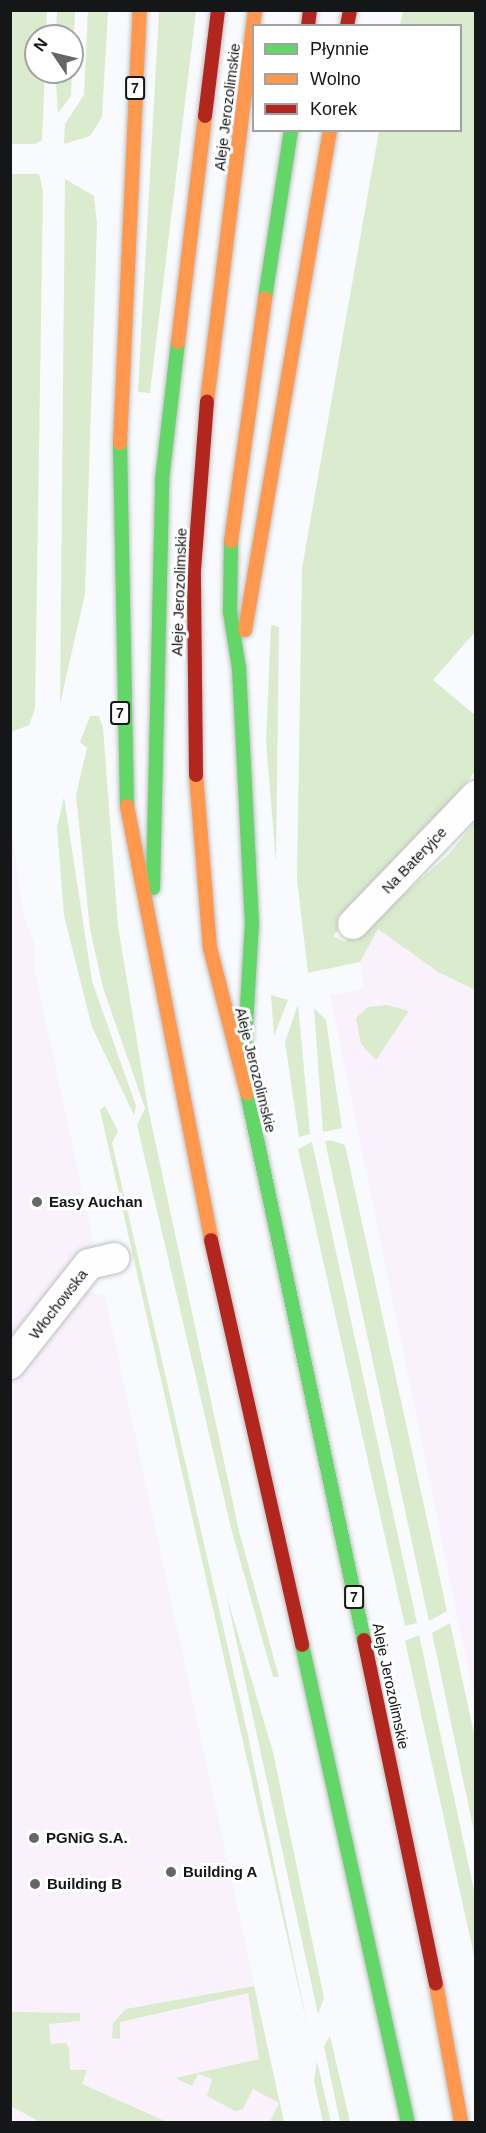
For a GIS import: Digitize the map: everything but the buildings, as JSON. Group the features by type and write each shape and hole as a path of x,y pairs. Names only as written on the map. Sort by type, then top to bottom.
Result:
{"main road":[{"name":"Aleje Jerozolimskie","path":"140,10 117,504 123,783 208,1227 408,2122"},
{"name":"Aleje Jerozolimskie","path":"150,920 158,822 156,627 162,480 218,10"},
{"name":"Aleje Jerozolimskie","path":"252,35 205,420 193,627 196,775 210,948 242,1071 418,1889 461,2122"},
{"name":"7","path":"242,1071 252,995 252,923 239,668 230,612 231,522 291,132"},
{"path":"239,668 330,132"}],"street":[{"name":"Na Bateryjce","path":"353,924 476,796"},
{"name":"Włochowska","path":"10,1364 89,1264 114,1258"}],"shaded area":[{"path":"10,817 23,913 35,946 34,967 95,1249 10,1349"},
{"path":"378,929 437,972 475,990 475,1702 330,995 365,989 359,956"},
{"path":"85,1290 105,1296 284,2122 11,2122 10,1385"}],"green space":[{"path":"10,11 47,11 46,24 24,24 24,84 44,84 42,140 35,144 11,144"},
{"path":"57,11 75,11 74,24 56,24"},
{"path":"88,11 108,11 102,117 90,136 64,144 65,124 84,95"},
{"path":"159,11 196,11 150,393 138,392"},
{"path":"403,11 475,11 475,632 433,680 475,715 475,772 333,936 344,942 375,920 448,855 475,822 475,990 438,972 378,929 360,962 308,973 297,879 302,568 379,132 462,132 462,24 400,24"},
{"path":"56,84 72,84 71,96 58,113"},
{"path":"11,174 39,174 43,191 35,709 29,725 11,732"},
{"path":"65,179 94,196 97,225 85,594 60,704"},
{"path":"271,625 279,627 276,862 266,742"},
{"path":"90,716 99,716 103,728 118,926 148,1108 239,1531 279,1677 273,1677 231,1528 137,1125 145,1108 103,988 90,929 76,795 87,748 80,742"},
{"path":"64,797 92,981 136,1106 134,1115 92,1027 64,915 57,827"},
{"path":"271,995 288,1000 274,1036"},
{"path":"298,1004 310,1134 299,1137 285,1042"},
{"path":"387,1005 409,1011 376,1060 361,1044 356,1018 368,1007"},
{"path":"314,1008 326,1020 342,1128 323,1132"},
{"path":"105,1106 118,1131 112,1143 247,1731 308,2029 100,1110"},
{"path":"331,1140 345,1145 447,1611 429,1621 325,1141"},
{"path":"312,1142 417,1623 405,1626 298,1149"},
{"path":"226,1594 273,1752 324,1998 318,2014"},
{"path":"450,1623 475,1738 475,1836 432,1633"},
{"path":"419,1635 475,1895 475,1960 405,1641"},
{"path":"254,1986 284,2122 270,2121 279,2103 253,2089 243,2109 235,2111 207,2096 212,2079 198,2074 192,2086 175,2078 259,2059 248,1993 120,2022 120,2039 112,2038 113,2023 126,2009"},
{"path":"10,2012 80,2013 80,2021 49,2024 51,2044 66,2043 69,2048 70,2070 87,2070 82,2084 167,2122 40,2122 11,2106"},
{"path":"330,2036 350,2122 340,2122 324,2046"},
{"path":"317,2061 331,2122 323,2122 314,2081"}],"traffic: fast":[{"path":"265,298 291,132"},
{"path":"153,888 162,480 178,342"},
{"path":"120,443 127,806"},
{"path":"231,541 230,612 239,668 252,923 244,1058"},
{"path":"247,1093 364,1640"},
{"path":"302,1645 408,2122"}],"traffic: slow":[{"path":"120,443 140,10"},
{"path":"253,24 255,10"},
{"path":"207,401 252,34"},
{"path":"178,342 205,116"},
{"path":"245,630 330,132"},
{"path":"231,541 265,298"},
{"path":"196,775 210,948 247,1093"},
{"path":"127,806 211,1240"},
{"path":"436,1984 461,2122"}],"traffic: jam":[{"path":"205,116 218,10"},
{"path":"308,24 310,10"},
{"path":"347,24 350,10"},
{"path":"196,775 194,570 207,401"},
{"path":"211,1240 302,1645"},
{"path":"364,1640 436,1984"}],"place":[{"name":"Easy Auchan","path":"37,1202"},
{"name":"PGNiG S.A.","path":"34,1838"},
{"name":"Building A","path":"171,1872"},
{"name":"Building B","path":"35,1884"}]}
